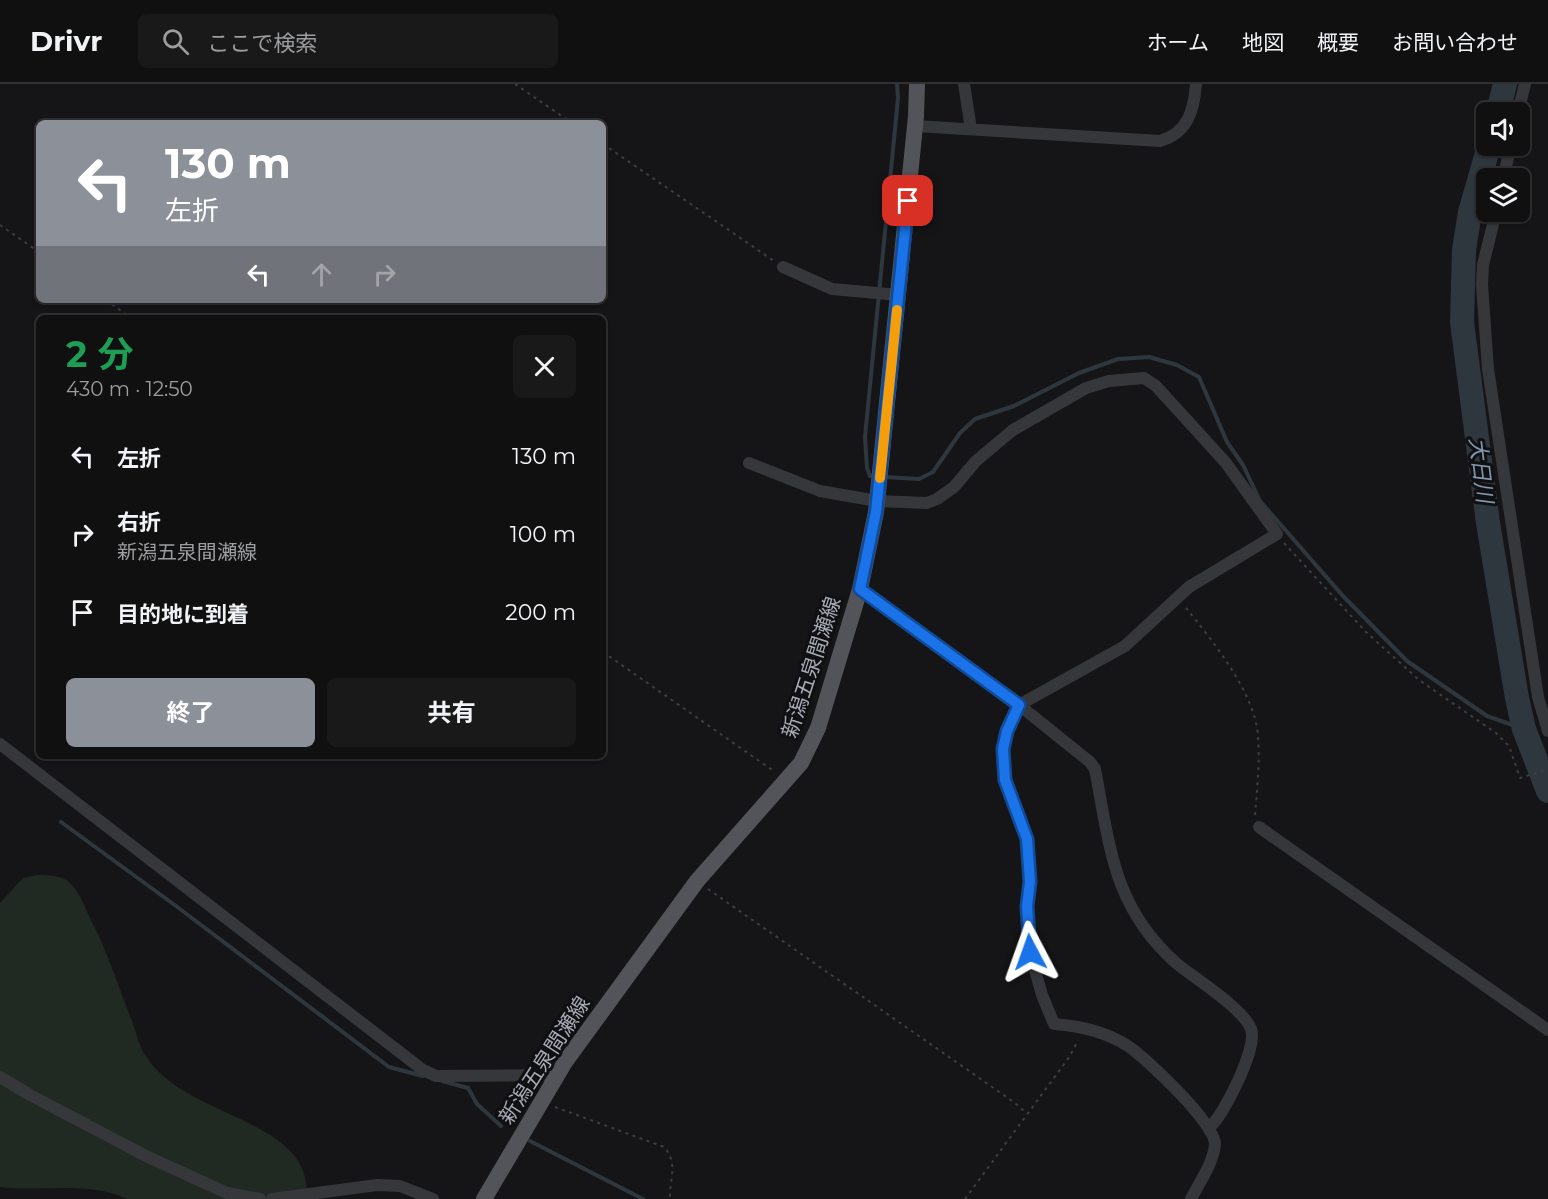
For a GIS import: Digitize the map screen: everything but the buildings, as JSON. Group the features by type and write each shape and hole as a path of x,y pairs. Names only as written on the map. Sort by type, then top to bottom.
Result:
{"main road":[{"name":"新潟五泉間瀬線","path":"484,1199 556,1075 698,881 801,763 818,728 860,589 877,501 899,296 917,84"}],"street":[{"path":"964,84 971,129"},
{"path":"915,126 1160,141 1172,137 1191,115 1196,84"},
{"path":"1520,102 1525,84"},
{"path":"1494,222 1483,266 1482,285 1488,369 1538,697 1548,731"},
{"path":"783,267 832,289 899,296"},
{"path":"749,463 820,491 877,501 927,502 937,499 954,487 976,460 1013,430 1086,388 1109,381 1144,378 1164,394 1226,463 1277,534 1176,597 1125,645 1019,705 1007,731 1003,749 1005,780 1027,839 1030,882 1027,906 1030,952 1042,996 1054,1024 1085,1027 1128,1046 1187,1100 1210,1127 1215,1143 1212,1155 1191,1199"},
{"path":"860,589 1019,705 1090,762 1095,769 1116,874 1129,904 1154,940 1176,962 1239,1013 1252,1030 1253,1042 1247,1057 1219,1120 1210,1127"},
{"path":"0,744 423,1070 436,1076 556,1075"},
{"path":"1259,827 1548,1030"},
{"path":"0,1077 146,1156 227,1193 260,1199"},
{"path":"272,1199 376,1185 400,1186 433,1199"}],"path":[{"path":"515,84 568,120"},
{"path":"606,146 783,267"},
{"path":"0,225 36,250"},
{"path":"110,303 127,315"},
{"path":"1277,534 1366,632 1419,680 1509,746 1520,778 1548,769"},
{"path":"1176,597 1219,649 1255,718 1258,736 1255,817 1259,827"},
{"path":"606,654 787,780"},
{"path":"698,881 1015,1103 1026,1113"},
{"path":"965,1199 1070,1056 1085,1027"},
{"path":"541,1102 664,1147 672,1156 670,1199"}],"shaded area":[{"path":"51,875 64,879 71,884 81,899 107,955 141,1047 159,1072 176,1086 195,1097 276,1139 292,1153 302,1169 307,1187 306,1199 127,1199 97,1190 0,1187 0,903 23,878"}],"waterway":[{"path":"874,476 870,476 867,468 865,437 898,98 897,84"},
{"name":"大日川","path":"1500,102 1505,84"},
{"name":"大日川","path":"1486,156 1470,212 1464,250 1462,322 1488,523 1517,698 1524,729 1548,791"},
{"path":"885,477 919,479 933,472 960,433 975,419 1014,406 1079,373 1118,359 1149,357 1177,365 1199,377 1227,442 1243,465 1260,501 1343,596 1407,661 1487,716 1524,729"},
{"path":"61,822 389,1067 423,1076"},
{"path":"442,1081 468,1088 477,1104 501,1126"},
{"path":"530,1141 643,1199"}],"slow traffic":[{"path":"880,478 897,310"}],"route":[{"path":"908,201 876,512 860,589 1019,705 1007,731 1003,749 1005,780 1027,839 1030,882 1027,906 1030,952"}]}
